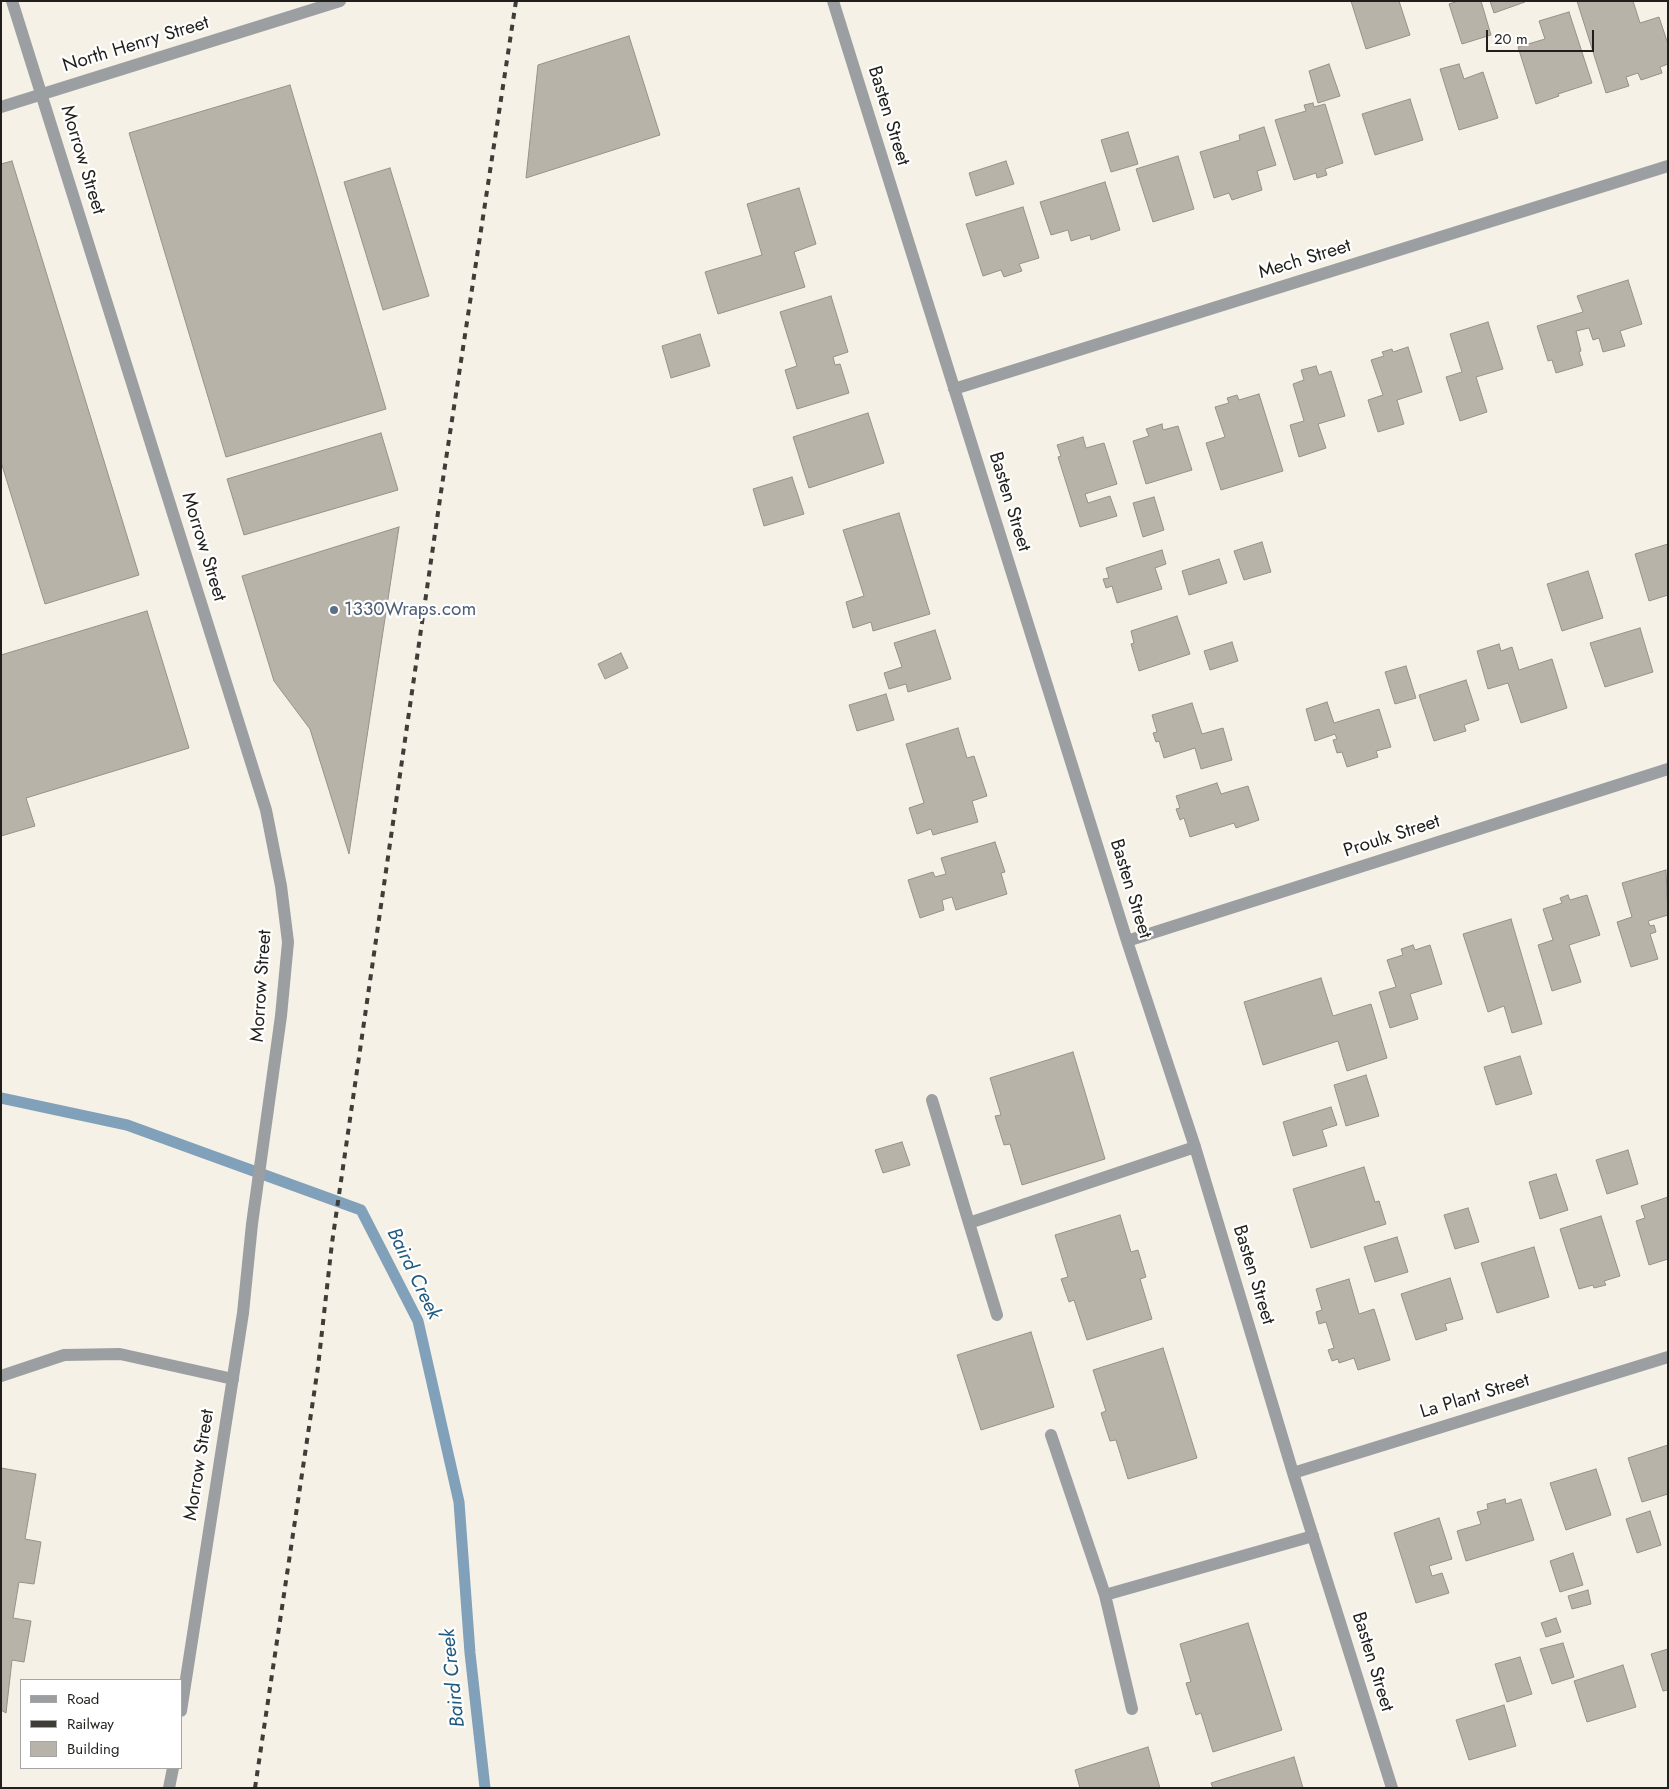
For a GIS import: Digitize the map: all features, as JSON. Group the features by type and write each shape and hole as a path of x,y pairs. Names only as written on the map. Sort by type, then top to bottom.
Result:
{"street":[{"name":"Morrow Street","path":"12,1 266,810 282,886 288,942 281,1016 252,1224 243,1313 182,1704"},
{"name":"North Henry Street","path":"1,107 340,1"},
{"name":"Basten Street","path":"833,1 1127,941 1195,1147 1293,1473 1392,1788"},
{"name":"Mech Street","path":"954,389 1668,166"},
{"name":"Proulx Street","path":"1127,941 1668,769"},
{"path":"932,1100 997,1315"},
{"path":"969,1223 1195,1147"},
{"path":"1,1376 64,1355 120,1354 232,1378"},
{"name":"La Plant Street","path":"1293,1473 1668,1357"},
{"path":"1051,1435 1105,1596 1132,1709"},
{"path":"1105,1596 1313,1536"},
{"path":"170,1788 173,1769"}],"building":[{"path":"1351,1 1399,1 1410,35 1366,49"},
{"path":"1458,1 1481,1 1491,35 1462,44 1449,4"},
{"path":"1490,1 1525,1 1525,2 1494,13"},
{"path":"1577,1 1633,1 1640,23 1659,17 1668,44 1668,64 1660,67 1662,73 1641,80 1638,73 1626,77 1629,86 1606,93"},
{"path":"1569,12 1592,83 1558,94 1559,96 1536,104 1518,47 1545,39 1539,21"},
{"path":"629,36 660,135 526,178 538,65"},
{"path":"1329,64 1340,96 1318,103 1309,71"},
{"path":"1459,64 1464,79 1483,72 1498,118 1459,130 1440,69"},
{"path":"290,85 386,409 226,457 129,133"},
{"path":"1410,99 1423,140 1375,155 1362,114"},
{"path":"1313,103 1314,107 1325,104 1343,163 1325,169 1327,175 1317,178 1316,173 1294,180 1275,120 1306,111 1304,105"},
{"path":"1264,127 1276,165 1257,171 1262,190 1232,200 1229,193 1214,198 1200,152 1240,140 1239,135"},
{"path":"1128,132 1138,164 1111,172 1101,140"},
{"path":"1178,156 1194,209 1153,222 1136,169"},
{"path":"12,161 139,575 45,604 1,462 1,164"},
{"path":"1006,161 1014,184 976,196 969,173"},
{"path":"390,168 429,296 383,310 344,182"},
{"path":"1105,182 1120,230 1091,240 1090,235 1071,241 1068,230 1051,235 1040,202"},
{"path":"799,188 816,244 794,252 805,287 718,314 705,272 762,255 747,204"},
{"path":"1023,207 1039,258 1019,264 1022,271 1004,277 1001,270 983,276 966,224"},
{"path":"1628,280 1642,324 1620,331 1625,346 1603,352 1599,338 1593,340 1589,328 1576,331 1583,365 1556,373 1552,360 1548,361 1537,326 1583,312 1577,296"},
{"path":"831,296 848,352 833,357 835,365 840,364 849,393 797,409 785,370 797,366 780,312"},
{"path":"1488,322 1503,369 1476,377 1487,412 1460,421 1446,377 1462,372 1450,334"},
{"path":"700,334 710,366 671,378 662,346"},
{"path":"1408,347 1422,392 1397,400 1404,424 1378,432 1368,400 1383,395 1371,360 1384,356 1382,352 1392,349 1393,352"},
{"path":"1316,366 1319,375 1331,371 1345,416 1318,424 1326,448 1299,457 1290,425 1304,421 1293,384 1304,380 1301,370"},
{"path":"1259,394 1283,471 1221,490 1206,443 1225,437 1215,407 1229,403 1227,398 1237,395 1239,400"},
{"path":"868,413 884,463 809,488 793,437"},
{"path":"1162,424 1163,430 1178,426 1192,470 1146,484 1133,441 1149,436 1146,429"},
{"path":"381,433 398,490 244,535 227,479"},
{"path":"1083,437 1086,448 1104,443 1117,484 1085,494 1088,503 1110,496 1117,516 1080,527 1058,457 1061,456 1057,445"},
{"path":"792,477 804,514 764,526 753,489"},
{"path":"1154,497 1164,530 1143,537 1133,503"},
{"path":"899,513 930,614 873,631 871,622 853,628 846,602 864,596 843,530"},
{"path":"399,527 349,854 310,729 274,681 242,576"},
{"path":"1262,542 1271,572 1244,580 1234,551"},
{"path":"1668,544 1668,595 1649,601 1635,554"},
{"path":"1162,550 1166,564 1155,568 1162,589 1117,603 1112,586 1106,588 1103,579 1109,578 1106,568"},
{"path":"1219,559 1227,583 1189,595 1182,571"},
{"path":"1588,571 1603,618 1562,631 1547,584"},
{"path":"147,611 189,748 26,798 35,826 1,836 1,655"},
{"path":"1177,616 1190,654 1139,671 1131,644 1134,643 1131,631"},
{"path":"1640,628 1653,672 1605,687 1590,643"},
{"path":"935,630 951,679 908,692 906,684 889,689 884,673 902,667 894,643"},
{"path":"1232,642 1238,661 1210,670 1204,651"},
{"path":"1499,644 1501,651 1512,647 1519,670 1552,659 1567,708 1521,723 1508,683 1488,689 1477,651"},
{"path":"621,653 628,668 605,679 598,664"},
{"path":"1406,666 1416,698 1395,704 1385,672"},
{"path":"1466,680 1479,720 1464,725 1466,731 1434,741 1419,695"},
{"path":"886,694 894,720 857,731 849,705"},
{"path":"1327,702 1334,723 1379,709 1391,747 1376,751 1378,757 1347,767 1342,752 1337,753 1333,740 1337,739 1335,734 1315,741 1306,709"},
{"path":"1192,703 1202,734 1223,728 1232,760 1201,769 1195,748 1164,758 1159,741 1156,742 1153,733 1157,732 1152,715"},
{"path":"958,728 967,758 974,756 987,796 972,801 978,822 933,835 931,829 917,834 909,808 924,803 906,744"},
{"path":"1217,783 1221,794 1248,786 1259,820 1236,828 1234,823 1190,837 1184,818 1180,820 1176,809 1180,808 1176,796"},
{"path":"995,842 1005,872 1001,873 1007,894 956,910 952,897 942,900 944,910 920,918 908,880 933,872 935,877 946,874 941,858"},
{"path":"1666,870 1668,915 1648,921 1650,926 1654,925 1656,932 1650,934 1658,959 1631,967 1617,922 1632,917 1622,883"},
{"path":"1568,895 1570,900 1587,895 1600,935 1569,945 1581,982 1552,991 1538,945 1553,940 1543,909 1562,903 1560,898"},
{"path":"1511,919 1542,1024 1512,1033 1504,1006 1488,1012 1463,934"},
{"path":"1413,945 1415,950 1430,945 1442,984 1410,994 1418,1019 1390,1028 1379,992 1396,987 1387,960 1403,955 1401,949"},
{"path":"1321,978 1333,1016 1371,1004 1387,1058 1347,1071 1338,1041 1263,1065 1244,1002"},
{"path":"1073,1052 1105,1159 1022,1185 1010,1144 1004,1145 995,1116 1001,1115 990,1078"},
{"path":"1520,1056 1532,1094 1496,1105 1484,1067"},
{"path":"1366,1075 1379,1116 1346,1126 1334,1085"},
{"path":"1331,1107 1337,1125 1322,1130 1327,1146 1293,1156 1283,1122"},
{"path":"902,1142 910,1165 883,1173 875,1150"},
{"path":"1628,1150 1638,1184 1607,1194 1596,1160"},
{"path":"1364,1167 1375,1202 1379,1201 1386,1224 1311,1248 1293,1189"},
{"path":"1556,1174 1568,1210 1540,1219 1529,1182"},
{"path":"1668,1197 1668,1259 1649,1265 1636,1221 1645,1218 1641,1206"},
{"path":"1468,1208 1479,1242 1455,1249 1444,1215"},
{"path":"1120,1215 1131,1252 1138,1250 1146,1277 1140,1279 1152,1319 1087,1340 1074,1300 1069,1302 1061,1279 1068,1277 1055,1235"},
{"path":"1601,1216 1620,1276 1604,1281 1606,1285 1594,1288 1593,1285 1579,1289 1560,1229"},
{"path":"1397,1237 1408,1272 1375,1282 1364,1247"},
{"path":"1534,1247 1549,1297 1497,1313 1481,1263"},
{"path":"1450,1278 1463,1319 1445,1324 1447,1330 1416,1340 1401,1294"},
{"path":"1349,1279 1359,1314 1374,1309 1390,1360 1358,1370 1354,1358 1339,1363 1338,1359 1332,1361 1328,1350 1334,1348 1326,1322 1319,1324 1316,1312 1322,1310 1316,1289"},
{"path":"1031,1332 1054,1407 981,1430 957,1355"},
{"path":"1163,1348 1197,1458 1128,1479 1116,1440 1110,1441 1101,1413 1106,1411 1093,1370"},
{"path":"1668,1445 1668,1494 1642,1502 1628,1458"},
{"path":"1,1468 36,1474 25,1539 41,1542 34,1584 19,1582 13,1618 31,1621 24,1662 12,1660 6,1713 1,1710"},
{"path":"1596,1469 1611,1515 1566,1530 1550,1483"},
{"path":"1505,1499 1506,1504 1521,1499 1534,1540 1466,1561 1457,1531 1481,1524 1477,1512 1488,1509 1487,1504"},
{"path":"1650,1511 1661,1545 1637,1553 1626,1519"},
{"path":"1439,1518 1452,1559 1429,1566 1432,1576 1442,1573 1449,1593 1416,1603 1394,1533"},
{"path":"1573,1553 1583,1585 1560,1592 1550,1561"},
{"path":"1588,1590 1591,1604 1572,1609 1568,1596"},
{"path":"1556,1618 1561,1632 1546,1637 1541,1623"},
{"path":"1248,1623 1282,1730 1213,1752 1201,1713 1196,1715 1186,1683 1191,1682 1180,1644"},
{"path":"1563,1643 1574,1677 1552,1684 1540,1649"},
{"path":"1668,1649 1668,1690 1663,1691 1651,1654"},
{"path":"1520,1657 1532,1694 1507,1702 1495,1664"},
{"path":"1623,1665 1636,1707 1587,1722 1574,1681"},
{"path":"1504,1705 1516,1746 1469,1760 1456,1720"},
{"path":"1148,1747 1160,1788 1080,1788 1075,1770"},
{"path":"1294,1757 1303,1788 1213,1788 1211,1783"}],"waterway":[{"name":"Baird Creek","path":"1,1098 127,1125 361,1210 418,1321 459,1502 470,1653 485,1788"}],"railway":[{"path":"255,1788 318,1367 332,1243 441,492 516,1"}],"place":[{"name":"1330Wraps.com","path":"334,610"}]}
